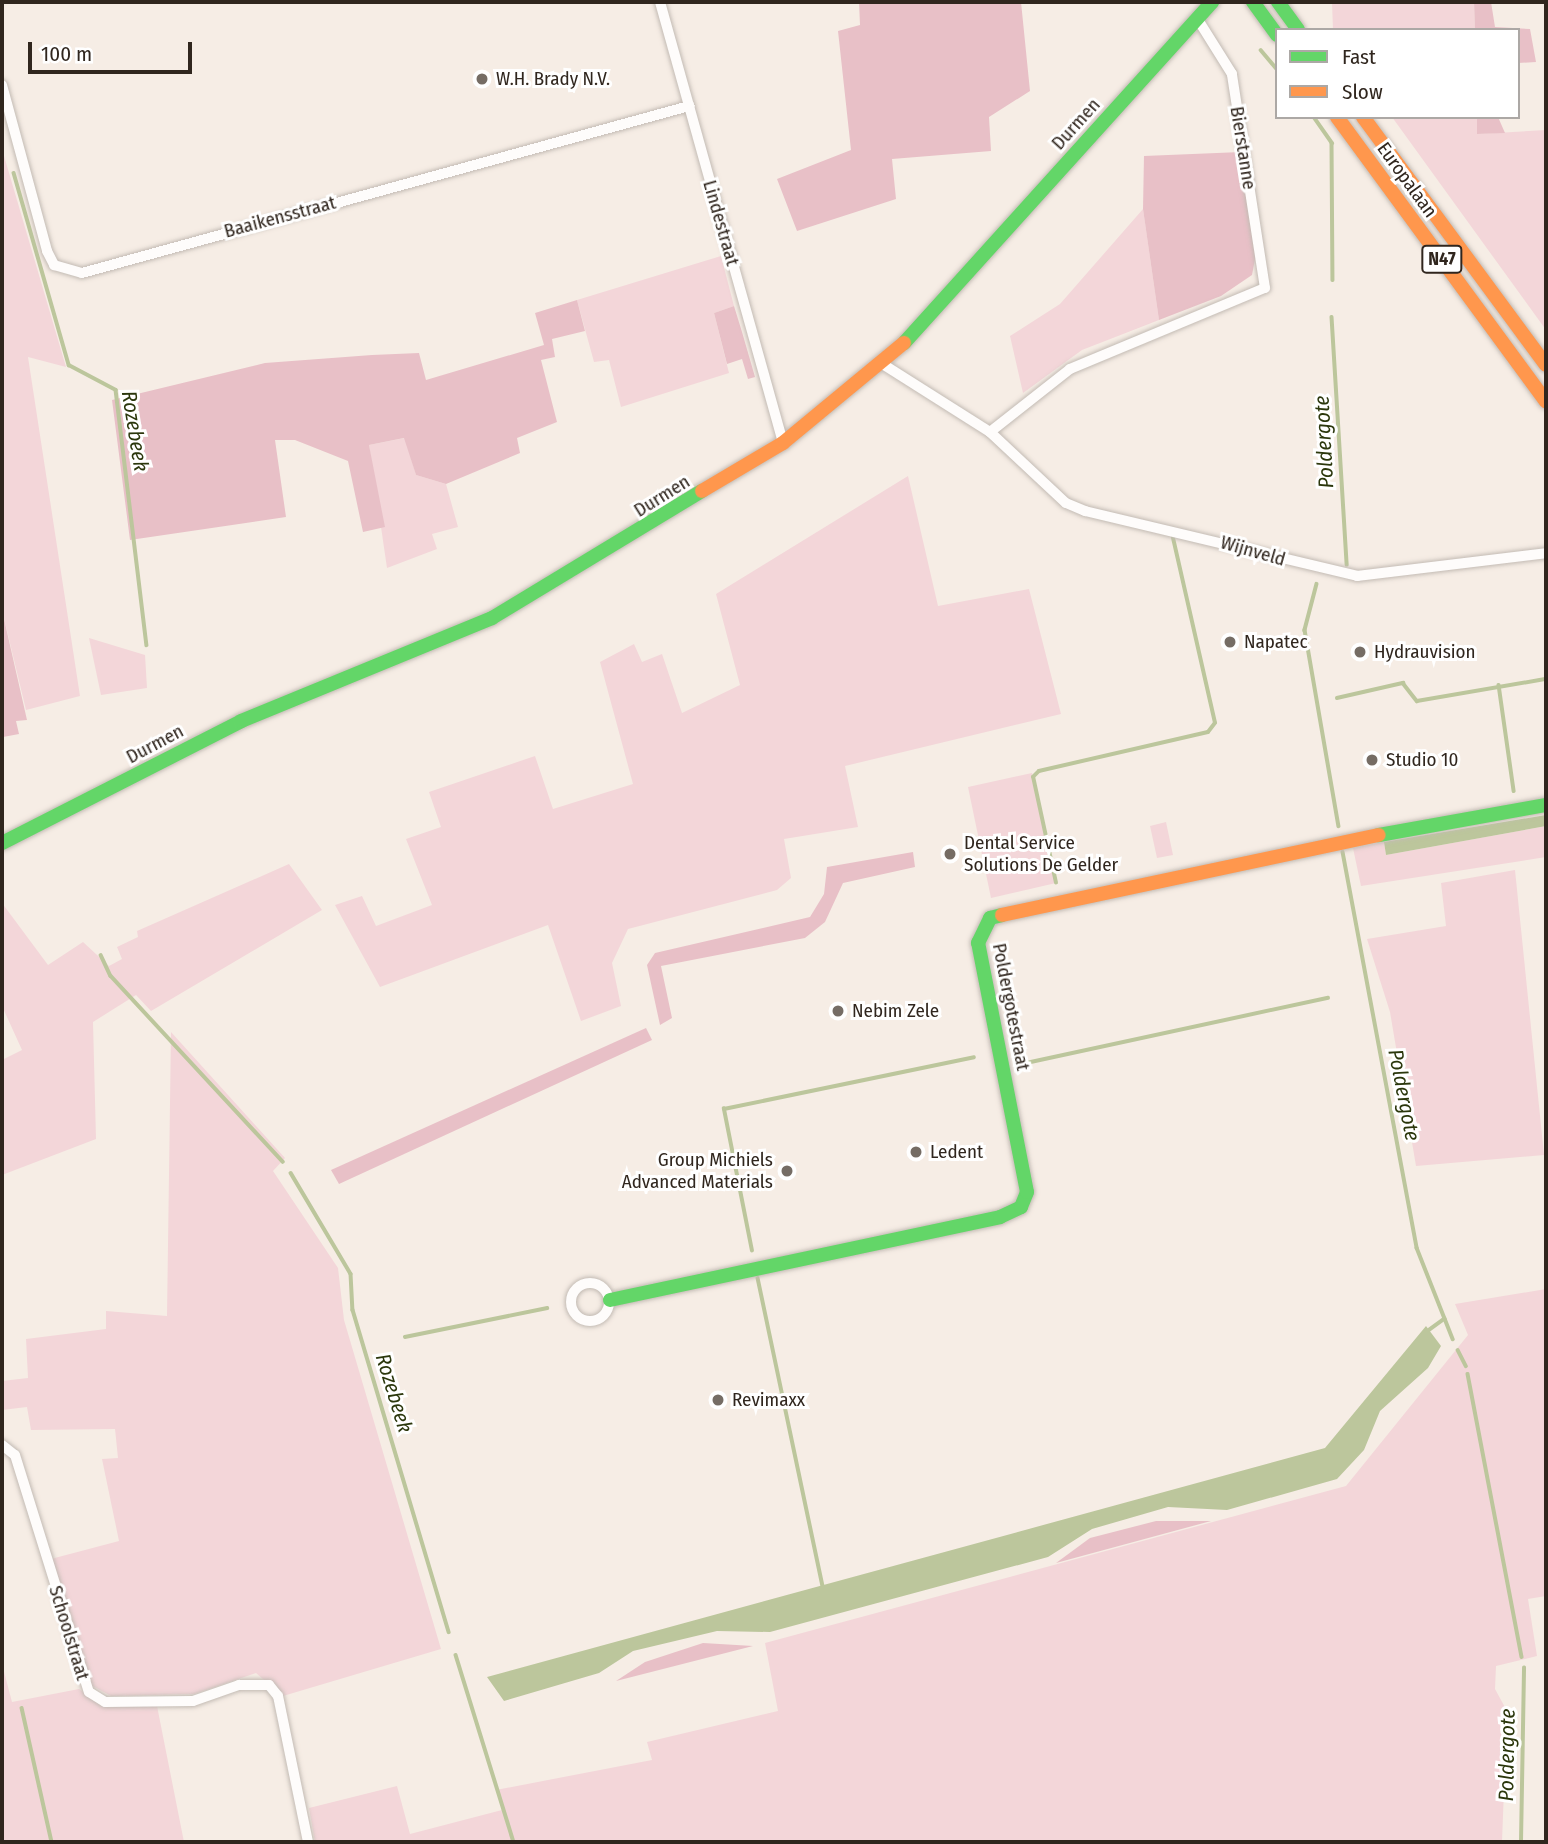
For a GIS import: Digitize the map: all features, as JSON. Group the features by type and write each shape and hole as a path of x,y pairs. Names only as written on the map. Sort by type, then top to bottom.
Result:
{"main road":[{"name":"Durmen","path":"2,843 241,721 492,618 783,443 884,365 1212,2"},
{"path":"1253,2 1275,32"},
{"path":"1278,2 1297,28"},
{"name":"Europalaan","path":"1338,119 1546,401"},
{"name":"Europalaan","path":"1364,119 1546,365"},
{"name":"Poldergotestraat","path":"610,1300 1000,1217 1021,1207 1027,1192 978,943 990,918 1297,850 1546,805"}],"street":[{"name":"Lindestraat","path":"660,2 783,443"},
{"name":"Bierstanne","path":"990,432 1070,369 1265,288 1232,74 1197,18"},
{"name":"Baaikensstraat","path":"2,85 47,251 54,265 82,273 689,107"},
{"name":"Wijnveld","path":"884,365 990,432 1066,503 1085,511 1236,544 1326,573 1357,576 1546,553"},
{"name":"Schoolstraat","path":"2,1445 15,1455 89,1692 106,1702 193,1701 239,1685 270,1685 278,1696 308,1842"}],"shaded area":[{"path":"859,2 1021,2 1030,91 989,117 991,151 892,159 896,199 797,231 777,179 851,150 838,31 860,25"},
{"path":"1332,2 1474,2 1475,28 1333,28"},
{"path":"1474,2 1491,2 1495,27 1512,28 1475,28"},
{"path":"1520,28 1530,29 1536,62 1520,63"},
{"path":"1393,119 1477,119 1478,134 1546,130 1546,330"},
{"path":"1477,119 1499,119 1505,133 1477,134"},
{"path":"2,149 66,367 28,357 80,696 26,710 2,610"},
{"path":"1241,152 1256,254 1252,275 1221,296 1159,320 1143,209 1144,156"},
{"path":"1143,209 1159,320 1082,350 1023,393 1010,336 1060,304"},
{"path":"721,256 734,306 714,313 729,373 621,407 609,360 594,362 577,300"},
{"path":"577,300 585,331 552,339 555,357 541,360 557,422 517,438 520,453 446,484 416,475 404,438 369,445 385,527 363,532 348,461 295,440 275,440 286,517 130,540 112,400 265,363 372,355 419,353 426,380 544,345 535,313"},
{"path":"734,306 755,377 748,379 742,359 727,364 714,313"},
{"path":"405,438 416,475 446,484 458,527 432,534 437,549 387,568 369,445"},
{"path":"908,476 938,606 1029,589 1061,714 845,766 858,827 784,839 791,878 777,890 628,929 612,963 621,1006 581,1021 548,925 380,987 335,905 362,896 376,926 432,905 406,839 441,827 429,792 535,756 553,809 633,784 600,662 634,644 642,662 662,654 682,713 740,685 716,594"},
{"path":"2,610 27,720 16,721 19,734 3,737"},
{"path":"89,638 145,655 147,688 101,695"},
{"path":"1032,773 1056,883 991,898 968,787"},
{"path":"1546,815 1546,826 1386,855 1384,842"},
{"path":"1166,822 1173,855 1157,858 1150,826"},
{"path":"1546,826 1546,857 1361,886 1353,848 1384,842 1386,855"},
{"path":"913,852 915,867 843,883 825,922 805,938 661,966 672,1018 660,1025 647,965 655,953 810,917 824,894 827,867"},
{"path":"289,864 322,910 151,1011 136,995 93,1022 96,1139 2,1175 2,1060 22,1050 2,1006 2,903 48,965 83,942 109,966 122,959 117,947 138,937 137,931"},
{"path":"1515,870 1544,1155 1416,1166 1390,1012 1367,939 1446,926 1441,883"},
{"path":"646,1028 652,1040 339,1184 331,1170"},
{"path":"171,1032 285,1158 273,1171 338,1268 344,1320 441,1649 283,1696 256,1673 194,1694 111,1696 89,1684 51,1559 119,1541 102,1459 118,1458 115,1429 31,1430 27,1407 2,1410 2,1381 28,1378 26,1339 106,1329 106,1311 167,1316"},
{"path":"1546,1289 1546,1596 1528,1599 1537,1656 1496,1666 1495,1689 1507,1711 1502,1842 315,1842 309,1808 397,1786 410,1834 502,1810 496,1790 652,1760 647,1742 778,1711 765,1643 1346,1486 1468,1335 1455,1304"},
{"path":"1426,1326 1441,1346 1428,1368 1380,1411 1364,1450 1337,1479 1227,1510 1168,1507 1092,1529 1048,1557 770,1632 717,1631 633,1651 599,1673 504,1701 487,1677 1325,1448"},
{"path":"1156,1521 1211,1521 1056,1563 1090,1538"},
{"path":"703,1643 753,1646 616,1681 645,1662"},
{"path":"2,1664 12,1702 79,1689 101,1706 157,1706 184,1842 2,1842"}],"waterway":[{"name":"Poldergote","path":"1261,50 1275,67"},
{"name":"Poldergote","path":"1315,119 1332,143 1333,280"},
{"name":"Rozebeek","path":"14,173 69,365 116,390 147,645"},
{"name":"Poldergote","path":"1332,317 1347,565"},
{"path":"1056,883 1033,777 1039,771 1208,732 1215,723 1173,538"},
{"name":"Poldergote","path":"1317,584 1305,630 1339,826"},
{"path":"1337,698 1403,683 1417,701 1546,679"},
{"path":"1499,685 1514,791"},
{"name":"Poldergote","path":"1343,852 1417,1248 1453,1339"},
{"name":"Rozebeek","path":"101,955 111,976 283,1162"},
{"path":"1017,1065 1328,998"},
{"path":"752,1251 724,1109 974,1057"},
{"name":"Rozebeek","path":"291,1173 351,1274 353,1310 449,1632"},
{"path":"758,1278 823,1586"},
{"path":"405,1337 547,1308"},
{"path":"1429,1330 1444,1319"},
{"name":"Poldergote","path":"1458,1350 1466,1366"},
{"name":"Poldergote","path":"1468,1374 1522,1657"},
{"name":"Rozebeek","path":"456,1655 514,1842"},
{"name":"Poldergote","path":"1521,1842 1524,1668"},
{"path":"22,1708 52,1842"}],"traffic: fast":[{"path":"904,343 1212,2"},
{"path":"1253,2 1275,32"},
{"path":"1278,2 1297,28"},
{"path":"2,843 241,721 492,618 702,491"},
{"path":"1379,835 1546,805"},
{"path":"610,1300 1000,1217 1021,1207 1027,1192 978,943 990,918 1002,915"}],"traffic: slow":[{"path":"1338,119 1546,401"},
{"path":"1364,119 1546,365"},
{"path":"702,491 783,443 904,343"},
{"path":"1002,915 1379,835"}],"place":[{"name":"W.H. Brady N.V.","path":"482,79"},
{"name":"Napatec","path":"1230,642"},
{"name":"Hydrauvision","path":"1360,652"},
{"name":"Studio 10","path":"1372,760"},
{"name":"Dental Service Solutions De Gelder","path":"950,854"},
{"name":"Nebim Zele","path":"838,1011"},
{"name":"Ledent","path":"916,1152"},
{"name":"Group Michiels Advanced Materials","path":"787,1171"},
{"name":"Revimaxx","path":"718,1400"}]}
